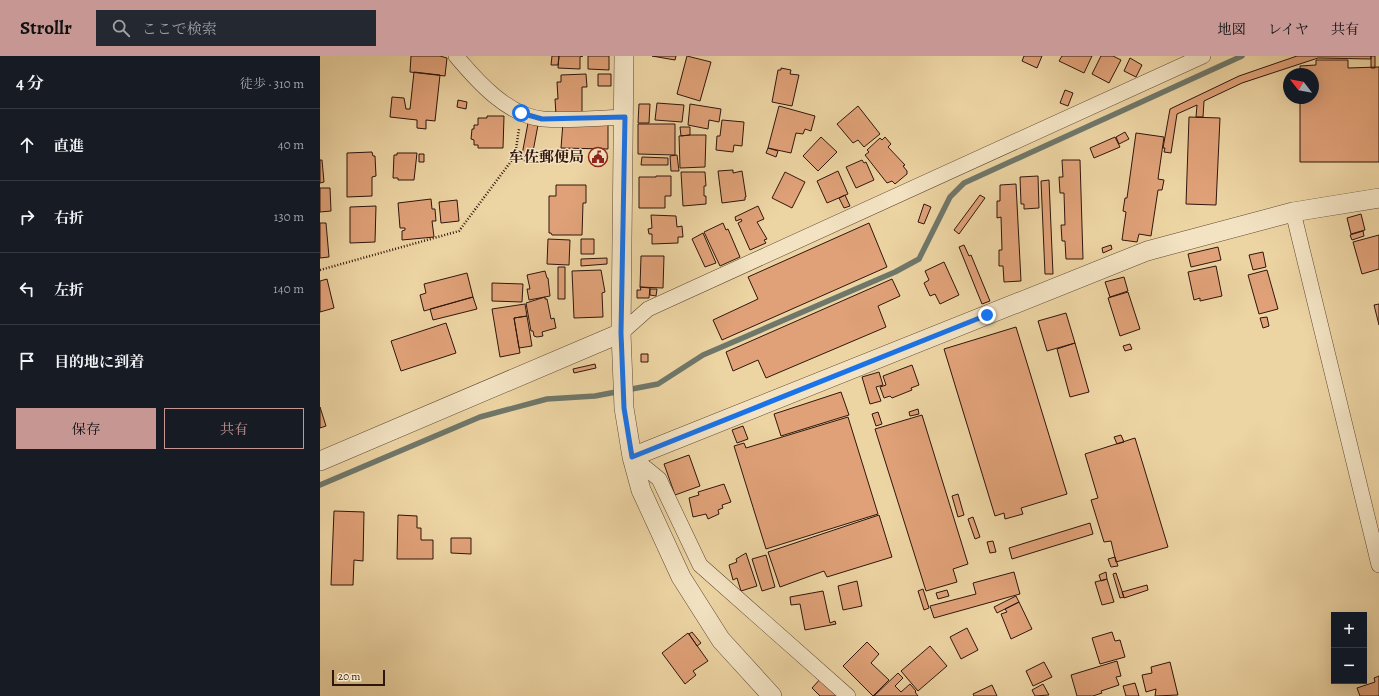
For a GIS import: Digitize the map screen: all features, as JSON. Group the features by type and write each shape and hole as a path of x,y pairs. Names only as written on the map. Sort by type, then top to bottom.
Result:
{"street":[{"path":"456,56 490,93 521,113 542,119 625,117"},
{"path":"624,56 625,117 621,333 624,408 632,457 640,490 682,577 722,640 772,696"},
{"path":"320,461 621,333 648,309 1203,56"},
{"path":"632,457 1147,251 1293,212 1379,198"},
{"path":"1293,212 1379,565"},
{"path":"632,457 659,478 700,565 848,696"}],"path":[{"path":"320,270 459,231 515,156 521,113"}],"building":[{"path":"411,56 440,56 447,58 445,76 410,72"},
{"path":"552,56 559,56 558,65 551,65"},
{"path":"559,56 583,56 580,57 580,69 558,68"},
{"path":"588,56 609,56 609,70 588,69"},
{"path":"652,56 676,56 675,60"},
{"path":"687,56 711,62 700,101 677,94"},
{"path":"1024,56 1042,56 1037,68 1022,61"},
{"path":"1062,56 1092,56 1084,73 1059,61"},
{"path":"1101,56 1113,56 1121,60 1109,83 1092,74"},
{"path":"1297,56 1371,56 1371,59 1318,58 1288,68 1283,68 1283,70 1242,83 1204,101 1203,117 1196,117 1197,105 1177,114 1171,153 1164,152 1165,148 1163,148 1170,109 1239,76"},
{"path":"1371,56 1375,56 1375,68 1371,68"},
{"path":"1130,58 1142,65 1136,77 1124,71"},
{"path":"1316,60 1348,60 1348,68 1379,67 1379,162 1300,162 1300,104 1319,104 1319,68 1300,68 1300,66 1316,65"},
{"path":"781,68 791,70 790,74 799,75 792,106 772,102 778,70 781,70"},
{"path":"414,72 440,75 435,121 426,120 426,129 417,128 417,120 390,117 392,97 404,98 406,109 410,109"},
{"path":"586,74 587,87 582,87 582,114 556,115 555,99 558,99 557,82 561,82 561,75"},
{"path":"598,74 611,74 611,86 598,86"},
{"path":"1065,90 1073,93 1068,106 1060,103"},
{"path":"458,100 467,102 466,109 457,107"},
{"path":"657,103 684,105 682,122 655,120"},
{"path":"639,104 650,104 649,123 638,123"},
{"path":"690,104 721,109 719,122 709,120 708,129 688,125"},
{"path":"779,106 815,116 811,131 805,129 803,134 796,133 791,153 768,148"},
{"path":"858,106 880,134 864,147 858,140 853,143 837,124"},
{"path":"487,116 504,116 503,148 478,148 478,145 474,145 474,140 471,139 474,125 478,125 478,118 487,118"},
{"path":"1189,117 1220,118 1216,205 1186,204"},
{"path":"722,120 744,122 742,146 734,145 733,152 716,150 717,136 720,136"},
{"path":"563,122 608,123 608,149 561,148"},
{"path":"528,123 538,125 531,162 521,160"},
{"path":"638,124 675,124 675,155 638,154"},
{"path":"680,127 690,127 690,135 681,136"},
{"path":"1125,132 1129,139 1119,144 1116,137"},
{"path":"1136,133 1164,137 1158,179 1164,180 1162,190 1158,190 1151,236 1139,234 1137,242 1122,240 1126,212 1123,211 1125,198 1127,198"},
{"path":"706,135 705,167 680,168 679,136"},
{"path":"821,137 837,152 818,171 803,156"},
{"path":"885,137 891,144 888,147 905,165 903,166 907,171 907,174 895,184 892,181 887,183 865,155 869,152 867,150 880,138 882,140"},
{"path":"1115,137 1120,147 1094,158 1090,148"},
{"path":"768,148 778,151 776,157 766,153"},
{"path":"372,152 373,156 375,156 376,176 372,177 372,196 347,197 347,153"},
{"path":"397,153 417,153 414,180 398,180 398,178 393,178 394,155 397,155"},
{"path":"419,154 424,154 424,162 419,162"},
{"path":"677,155 679,171 671,171 670,156"},
{"path":"642,157 668,158 668,165 641,165"},
{"path":"320,160 322,160 324,182 320,183"},
{"path":"862,160 864,163 866,162 874,180 856,188 846,167"},
{"path":"1062,160 1080,160 1083,259 1066,259 1065,241 1062,241 1061,225 1065,225 1064,193 1060,193 1059,177 1063,177"},
{"path":"733,170 733,173 742,171 746,197 745,200 722,203 718,171"},
{"path":"838,171 848,194 827,203 817,181"},
{"path":"681,172 705,172 706,186 704,186 704,196 706,196 706,204 683,206"},
{"path":"785,172 805,182 792,208 772,198"},
{"path":"671,176 671,196 665,196 665,208 639,208 639,177"},
{"path":"1038,176 1039,208 1024,209 1024,204 1021,204 1020,177"},
{"path":"1049,180 1053,274 1045,274 1041,181"},
{"path":"1016,184 1021,281 1004,282 1003,266 999,266 999,250 1002,250 1001,217 997,218 997,201 1000,201 1000,185"},
{"path":"556,185 586,185 586,203 583,203 582,235 552,235 549,233 549,196 556,196"},
{"path":"320,188 330,188 331,211 320,212"},
{"path":"845,195 850,206 844,208 839,198"},
{"path":"980,195 985,198 959,234 954,230"},
{"path":"431,199 432,209 435,209 436,221 432,221 434,237 402,240 402,231 405,230 405,228 400,228 398,203"},
{"path":"457,200 459,221 441,223 439,202"},
{"path":"924,204 931,207 924,224 918,222"},
{"path":"376,206 375,242 350,243 350,207"},
{"path":"758,206 764,219 757,222 767,239 764,240 766,243 750,250 738,223 742,221 741,219 736,221 735,217"},
{"path":"1361,214 1365,230 1351,234 1347,218"},
{"path":"651,215 676,216 677,227 682,226 683,237 678,237 678,243 652,244 652,234 649,234 648,229 652,228"},
{"path":"320,223 326,223 329,257 320,258"},
{"path":"723,223 726,230 728,229 740,257 720,266 704,232"},
{"path":"869,223 887,267 722,340 713,320 758,299 748,277"},
{"path":"1363,231 1364,236 1352,240 1350,235"},
{"path":"703,233 716,263 705,267 692,239"},
{"path":"1379,235 1379,269 1362,274 1353,242"},
{"path":"548,239 570,240 569,265 547,264"},
{"path":"581,239 594,239 594,254 581,254"},
{"path":"964,245 969,256 971,255 990,301 982,304 959,247"},
{"path":"1111,245 1112,249 1103,253 1102,248"},
{"path":"1218,247 1221,260 1191,267 1188,254"},
{"path":"1263,252 1266,267 1253,270 1249,255"},
{"path":"641,256 664,256 663,288 640,287"},
{"path":"607,258 607,264 581,266 581,259"},
{"path":"944,262 959,295 940,304 935,294 930,296 924,283 929,280 925,271"},
{"path":"1216,266 1222,296 1200,301 1200,298 1194,300 1188,272"},
{"path":"558,267 565,267 565,299 558,299"},
{"path":"601,270 605,292 602,293 603,317 574,318 572,271"},
{"path":"1267,270 1278,309 1259,314 1248,275"},
{"path":"545,271 548,278 550,296 529,300 527,289 530,289 527,275"},
{"path":"467,273 473,297 424,311 420,295 426,293 424,284"},
{"path":"1124,277 1128,291 1110,297 1105,282"},
{"path":"327,279 334,308 320,312 320,281"},
{"path":"892,279 900,296 878,306 886,327 766,378 758,360 733,371 726,352"},
{"path":"492,283 523,284 522,302 492,301"},
{"path":"640,287 650,288 649,298 637,298 637,290 641,290"},
{"path":"650,289 657,289 656,296 650,295"},
{"path":"1128,292 1140,329 1120,336 1108,298"},
{"path":"473,297 477,309 433,320 430,309"},
{"path":"545,297 545,299 547,299 551,319 554,318 556,328 542,332 543,336 537,337 534,336 533,331 531,331 526,303"},
{"path":"525,304 527,316 514,318 520,353 500,357 492,309"},
{"path":"1379,304 1379,325 1374,305"},
{"path":"1066,313 1075,343 1047,351 1038,321"},
{"path":"527,316 532,346 519,348 514,318"},
{"path":"1267,317 1269,326 1263,328 1260,318"},
{"path":"446,323 456,353 401,371 391,341"},
{"path":"1016,327 1067,494 1021,508 1023,514 1005,519 1004,513 995,516 944,349"},
{"path":"1075,343 1089,392 1070,397 1057,349"},
{"path":"1130,344 1132,349 1125,351 1123,346"},
{"path":"641,354 648,354 648,362 641,362"},
{"path":"595,364 596,368 574,373 573,369"},
{"path":"912,365 919,385 911,388 912,390 892,398 890,396 884,398 880,387 886,385 883,376"},
{"path":"879,372 883,385 876,387 881,401 870,404 862,377"},
{"path":"841,392 849,415 781,436 774,414"},
{"path":"320,407 326,426 320,428"},
{"path":"918,409 919,414 910,416 909,412"},
{"path":"878,412 882,424 876,426 872,414"},
{"path":"922,415 968,564 953,569 957,582 926,591 875,429"},
{"path":"848,417 878,514 766,549 734,446 744,443 746,448"},
{"path":"743,426 748,439 737,443 732,430"},
{"path":"1121,435 1124,442 1117,444 1114,437"},
{"path":"1135,438 1168,547 1116,562 1111,541 1104,542 1091,500 1098,498 1085,454"},
{"path":"689,455 700,486 675,495 664,464"},
{"path":"724,484 731,502 722,505 723,508 718,510 719,514 708,519 706,514 693,517 689,498 699,495 698,492"},
{"path":"958,494 964,515 958,517 952,496"},
{"path":"334,511 364,512 363,561 354,560 353,585 331,585"},
{"path":"398,515 417,516 417,528 421,528 421,540 433,540 433,559 397,559"},
{"path":"879,515 892,557 827,577 824,571 780,587 768,552"},
{"path":"973,517 980,537 975,539 968,519"},
{"path":"1090,523 1093,534 1012,559 1009,548"},
{"path":"451,538 471,538 471,554 451,553"},
{"path":"993,541 996,552 990,553 987,542"},
{"path":"746,553 757,586 741,591 737,578 733,580 729,565 737,562 736,559"},
{"path":"766,555 775,587 762,591 752,559"},
{"path":"1115,557 1118,566 1111,567 1108,559"},
{"path":"1014,572 1020,594 934,618 930,606 976,594 973,583"},
{"path":"1106,572 1107,579 1101,581 1099,575"},
{"path":"1116,573 1124,597 1120,598 1113,574"},
{"path":"1107,579 1114,602 1102,605 1095,582"},
{"path":"857,581 862,606 843,610 838,586"},
{"path":"1147,585 1148,590 1124,598 1122,592"},
{"path":"923,589 929,608 924,610 918,591"},
{"path":"947,590 949,596 938,599 936,593"},
{"path":"823,591 830,623 835,621 836,624 805,630 800,604 791,605 790,597"},
{"path":"1016,596 1019,602 997,613 994,607"},
{"path":"1019,602 1032,629 1011,639 1001,614 1007,612 1005,609"},
{"path":"967,628 978,650 961,659 950,637"},
{"path":"692,632 701,643 697,646 689,634"},
{"path":"1112,632 1115,641 1120,640 1125,657 1100,664 1092,638"},
{"path":"688,633 708,661 693,671 696,675 685,684 662,653"},
{"path":"867,642 879,654 871,663 889,680 873,696 843,666"},
{"path":"930,646 947,666 918,691 901,671"},
{"path":"1117,661 1121,676 1116,677 1119,685 1101,691 1102,693 1093,696 1077,696 1071,675"},
{"path":"1044,662 1052,677 1033,686 1026,671"},
{"path":"1170,662 1178,695 1155,696 1156,689 1146,692 1142,675 1152,673 1151,667"},
{"path":"898,673 903,678 895,686 901,692 910,684 918,696 874,696"},
{"path":"1379,676 1379,696 1360,696 1357,688 1375,682 1374,678"},
{"path":"822,677 841,696 820,696 812,688"},
{"path":"1135,683 1139,696 1126,696 1123,686"},
{"path":"1043,684 1049,695 1035,696 1032,690"},
{"path":"992,685 997,696 974,696 973,694"}],"waterway":[{"path":"320,485 480,417 547,399 595,396 658,384 703,355 895,272 919,259 950,197 964,183 1242,56"}],"place":[{"name":"牟佐郵便局","path":"598,157"}],"route":[{"path":"521,113 542,119 625,117 621,333 624,408 632,457 987,315"}]}
